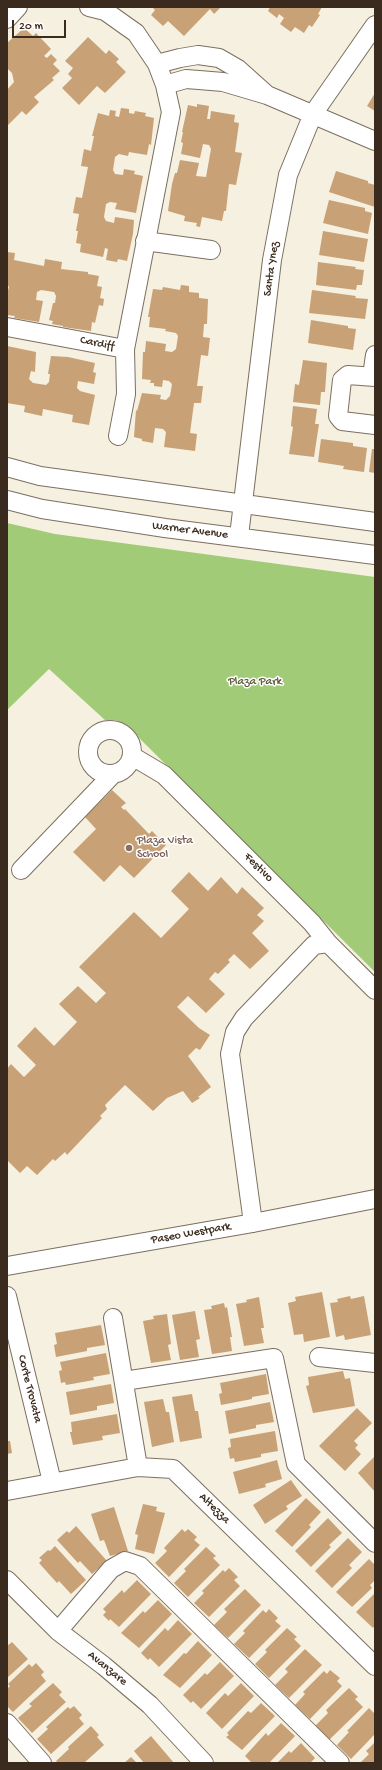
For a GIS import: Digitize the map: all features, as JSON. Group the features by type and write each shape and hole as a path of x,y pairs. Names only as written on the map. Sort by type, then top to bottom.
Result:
{"street":[{"path":"7,19 18,7"},
{"name":"Cardiff","path":"7,327 125,349 131,326 145,241 171,112 157,64 136,33 101,8"},
{"name":"Santa Ynez","path":"239,536 272,260 288,176 313,114 375,25"},
{"path":"198,55 199,80"},
{"path":"157,64 198,55 219,58 238,69 267,95"},
{"path":"164,86 186,79 222,82 267,95 375,142"},
{"path":"145,241 211,250"},
{"path":"118,436 126,394 125,349"},
{"path":"375,355 373,376 348,376 342,380 338,416 342,421 375,425"},
{"path":"7,468 40,476 375,522"},
{"name":"Warner Avenue","path":"7,500 42,509 157,527 375,554"},
{"path":"21,870 113,774 125,768 132,756 132,748 124,735 109,730 95,736 90,741 88,749 90,762 100,772 113,774"},
{"name":"Festivo","path":"132,756 148,764 164,775 312,923 328,943 375,990"},
{"path":"253,1223 230,1054 235,1032 244,1018 314,945 328,943"},
{"name":"Paseo Westpark","path":"7,1266 253,1223 375,1198"},
{"name":"Corte Trovata","path":"7,1296 52,1482"},
{"path":"113,1318 138,1467"},
{"path":"319,1357 375,1363"},
{"path":"124,1381 274,1358 296,1464 375,1543"},
{"name":"Altezza","path":"7,1491 138,1467 173,1469 375,1666"},
{"path":"58,1631 111,1570 125,1561 140,1566 340,1763"},
{"name":"Avanzare","path":"7,1580 58,1631 104,1666 150,1705 204,1763"},
{"path":"7,1723 42,1763"}],"green space":[{"name":"Plaza Park","path":"7,523 55,534 375,577 375,972 126,725 116,720 105,720 49,669 7,710"}],"building":[{"path":"152,7 221,7 214,14 210,9 184,36 168,21 163,26 151,15 155,10"},
{"path":"270,7 322,7 318,14 320,15 312,27 309,25 304,33 295,27 291,32 280,24 284,18 279,14 277,18 268,11"},
{"path":"24,28 33,36 36,33 51,49 44,56 47,58 51,54 57,60 53,64 60,71 52,78 54,80 34,97 39,102 26,115 22,111 7,126 7,90 14,82 12,73 7,68 7,43"},
{"path":"88,37 106,54 109,50 119,59 116,62 126,72 105,93 97,86 79,105 62,88 72,78 68,74 73,68 65,61"},
{"path":"375,93 375,111 367,106"},
{"path":"197,104 209,106 207,119 210,119 211,111 235,115 234,122 239,123 235,152 242,153 236,185 229,184 226,211 224,211 222,221 202,217 200,227 196,226 197,223 184,221 185,216 168,211 172,184 175,173 177,173 180,160 199,163 196,176 206,177 211,149 209,145 203,144 200,158 181,154 183,143 181,142 182,132 188,105 197,107"},
{"path":"121,108 129,109 129,113 134,114 135,111 146,113 145,116 154,118 151,145 149,144 147,155 129,152 128,156 119,154 115,157 113,170 115,174 123,175 124,169 135,171 134,174 143,176 136,213 115,209 117,203 110,202 106,204 104,217 106,221 114,223 115,217 134,220 133,234 127,261 118,259 117,262 106,260 108,249 105,248 103,257 80,252 81,244 76,243 78,231 76,231 79,214 73,213 76,197 82,198 88,167 81,166 84,149 91,151 94,136 92,136 98,113 109,116 110,110 116,111 115,116 119,117"},
{"path":"336,171 368,181 368,183 375,185 375,207 329,192"},
{"path":"329,200 365,208 365,211 372,213 368,234 323,223"},
{"path":"323,231 368,239 364,262 319,255"},
{"path":"7,252 15,253 14,260 44,266 45,259 62,262 61,269 88,272 88,274 99,276 97,286 102,287 100,298 104,299 103,306 99,305 95,323 92,322 91,331 52,324 53,321 49,320 53,303 55,303 56,296 54,292 41,290 37,292 36,300 43,301 39,322 14,318 15,316 7,315 7,294 9,287 7,284"},
{"path":"318,262 356,267 355,269 364,270 362,285 357,285 356,290 316,285"},
{"path":"181,285 189,286 189,292 199,293 199,298 208,299 207,324 204,324 203,337 210,338 208,356 201,355 197,386 203,386 201,403 194,403 190,433 197,434 195,451 164,447 166,432 163,429 155,428 153,443 142,441 142,439 134,437 136,410 137,411 142,393 161,395 160,399 166,400 170,396 172,384 169,381 163,380 162,387 154,386 154,383 150,383 151,380 142,379 143,352 145,352 146,341 166,344 165,351 172,352 176,349 178,336 176,333 165,331 166,329 149,327 150,317 148,317 153,289 162,290 163,287 180,290"},
{"path":"312,290 368,299 365,319 309,313"},
{"path":"311,320 348,326 348,328 356,329 353,350 308,343"},
{"path":"7,346 36,352 35,372 31,371 29,379 33,383 46,385 49,382 50,374 48,374 51,356 68,357 95,363 93,372 96,373 94,384 78,381 77,388 80,391 95,395 89,425 72,422 73,415 43,409 42,416 24,412 25,406 7,403"},
{"path":"303,360 327,363 325,392 321,392 320,405 293,402 295,384 299,385"},
{"path":"293,406 317,409 315,424 319,424 314,457 289,454 293,427 291,426"},
{"path":"321,439 353,443 353,446 367,448 364,472 343,469 344,466 318,462"},
{"path":"372,449 375,449 375,473 369,472"},
{"path":"112,790 126,803 121,807 124,810 125,809 149,834 152,831 166,845 134,878 120,865 104,882 73,852 96,829 85,817"},
{"path":"189,872 208,891 221,877 237,894 242,887 264,908 257,915 264,921 252,933 269,951 250,969 234,954 228,960 230,962 218,974 215,972 209,979 225,994 206,1013 188,996 177,1007 199,1028 210,1035 200,1050 196,1048 188,1056 211,1087 198,1097 200,1098 192,1103 183,1091 167,1098 153,1111 125,1085 105,1105 107,1109 100,1116 102,1118 67,1155 65,1152 55,1161 53,1159 37,1175 27,1166 20,1173 7,1160 7,1069 11,1064 24,1077 36,1065 17,1046 35,1027 54,1046 77,1022 59,1004 78,986 96,1003 106,993 79,967 134,912 161,938 189,909 171,891"},
{"path":"322,1292 330,1337 304,1342 303,1334 294,1335 288,1303 296,1301 295,1297"},
{"path":"350,1296 351,1299 364,1296 371,1335 345,1340 344,1335 336,1337 330,1303 338,1302 337,1299"},
{"path":"259,1297 264,1328 261,1328 264,1343 244,1346 236,1304 247,1302 246,1300"},
{"path":"224,1303 225,1308 227,1307 232,1337 230,1337 232,1351 212,1354 204,1310 212,1309 211,1306"},
{"path":"195,1311 200,1339 196,1340 199,1357 180,1360 172,1315"},
{"path":"167,1314 171,1344 168,1345 171,1360 151,1363 143,1321 154,1319 153,1316"},
{"path":"101,1325 105,1345 87,1348 87,1351 56,1357 54,1345 57,1344 55,1333"},
{"path":"106,1353 110,1374 93,1377 94,1380 66,1385 65,1382 61,1383 59,1371 62,1370 60,1362"},
{"path":"343,1371 345,1379 350,1378 355,1406 313,1413 306,1386 309,1385 308,1377"},
{"path":"266,1374 269,1394 221,1405 219,1394 222,1393 220,1383"},
{"path":"111,1384 114,1403 97,1406 97,1410 70,1415 66,1392"},
{"path":"192,1394 195,1411 198,1411 202,1438 180,1442 172,1397"},
{"path":"163,1399 166,1412 169,1412 174,1442 152,1447 144,1402"},
{"path":"270,1402 274,1422 256,1425 256,1428 229,1434 225,1411"},
{"path":"357,1408 372,1423 354,1441 358,1445 355,1448 361,1454 345,1471 319,1446"},
{"path":"117,1414 120,1433 102,1436 103,1440 73,1445 70,1432 72,1432 71,1422"},
{"path":"275,1431 278,1451 261,1454 261,1457 235,1462 234,1458 230,1459 228,1448 231,1447 230,1439"},
{"path":"7,1441 10,1441 12,1453 7,1454"},
{"path":"375,1456 375,1492 358,1473"},
{"path":"277,1460 282,1479 265,1484 266,1487 239,1494 233,1472"},
{"path":"291,1480 302,1496 286,1506 288,1509 265,1524 253,1505"},
{"path":"306,1498 321,1512 309,1525 311,1527 292,1547 275,1531"},
{"path":"143,1504 157,1507 156,1511 165,1513 154,1554 135,1549 138,1535 135,1534"},
{"path":"114,1507 128,1551 110,1556 104,1540 100,1541 91,1514"},
{"path":"328,1518 342,1533 329,1545 331,1547 311,1567 295,1551"},
{"path":"76,1526 107,1561 92,1574 80,1561 78,1563 57,1540 67,1531 69,1533"},
{"path":"182,1529 185,1532 188,1529 197,1537 194,1540 200,1545 169,1577 155,1563 167,1551 164,1548"},
{"path":"348,1538 362,1552 349,1565 352,1568 332,1588 315,1571"},
{"path":"55,1546 86,1580 71,1594 59,1581 57,1583 39,1563 42,1560 39,1558"},
{"path":"206,1547 216,1556 213,1558 220,1565 188,1597 174,1583 186,1571 184,1569"},
{"path":"369,1559 375,1565 375,1580 370,1585 372,1588 352,1607 336,1592"},
{"path":"229,1568 238,1577 234,1580 240,1586 209,1617 194,1603 204,1593 202,1591 223,1570 225,1572"},
{"path":"137,1580 151,1594 119,1627 103,1615 106,1612 103,1609 122,1590 124,1593"},
{"path":"245,1589 261,1605 228,1638 214,1625 227,1612 224,1609"},
{"path":"375,1593 375,1625 373,1628 356,1612"},
{"path":"158,1600 172,1614 139,1648 121,1633 143,1611 145,1613"},
{"path":"269,1609 278,1618 275,1621 281,1626 249,1658 234,1644 245,1633 243,1631 263,1610 266,1613"},
{"path":"178,1620 192,1634 159,1667 150,1658 148,1660 141,1653 165,1628 168,1631"},
{"path":"287,1628 297,1637 294,1639 301,1646 269,1678 255,1664 267,1652 265,1650"},
{"path":"198,1641 212,1655 180,1688 163,1675"},
{"path":"12,1642 28,1659 7,1678 7,1646"},
{"path":"305,1649 322,1665 289,1698 275,1685 288,1672 285,1669"},
{"path":"220,1662 234,1676 201,1709 193,1701 191,1703 183,1695 205,1673 207,1675"},
{"path":"36,1663 44,1672 41,1675 46,1681 13,1712 7,1706 7,1689 10,1686 8,1684 29,1664 32,1667"},
{"path":"330,1670 340,1678 337,1681 342,1686 310,1719 295,1705 305,1694 303,1692 324,1671 327,1674"},
{"path":"53,1683 62,1692 59,1695 66,1702 32,1733 18,1718 32,1706 29,1704"},
{"path":"241,1683 254,1696 222,1729 206,1713 225,1693 228,1696"},
{"path":"349,1688 358,1697 355,1699 363,1707 329,1740 315,1726 328,1713 326,1710"},
{"path":"261,1703 275,1716 242,1750 226,1737 229,1735 227,1733 248,1711 251,1713"},
{"path":"74,1706 82,1715 79,1718 84,1724 51,1754 37,1739 48,1729 46,1727 68,1707 70,1709"},
{"path":"369,1708 375,1714 375,1734 351,1759 337,1745 349,1732 347,1731"},
{"path":"281,1723 295,1736 269,1763 252,1763 245,1756 266,1733 268,1736"},
{"path":"91,1726 99,1735 97,1737 104,1745 84,1763 58,1763 56,1761 69,1749 68,1747"},
{"path":"151,1736 174,1763 144,1763 134,1751"},
{"path":"375,1742 375,1763 360,1763 369,1754 366,1751"},
{"path":"301,1743 315,1758 310,1763 277,1763 289,1751 291,1753"},
{"path":"131,1757 137,1763 124,1763"}],"place":[{"name":"Plaza Vista School","path":"129,848"}]}
